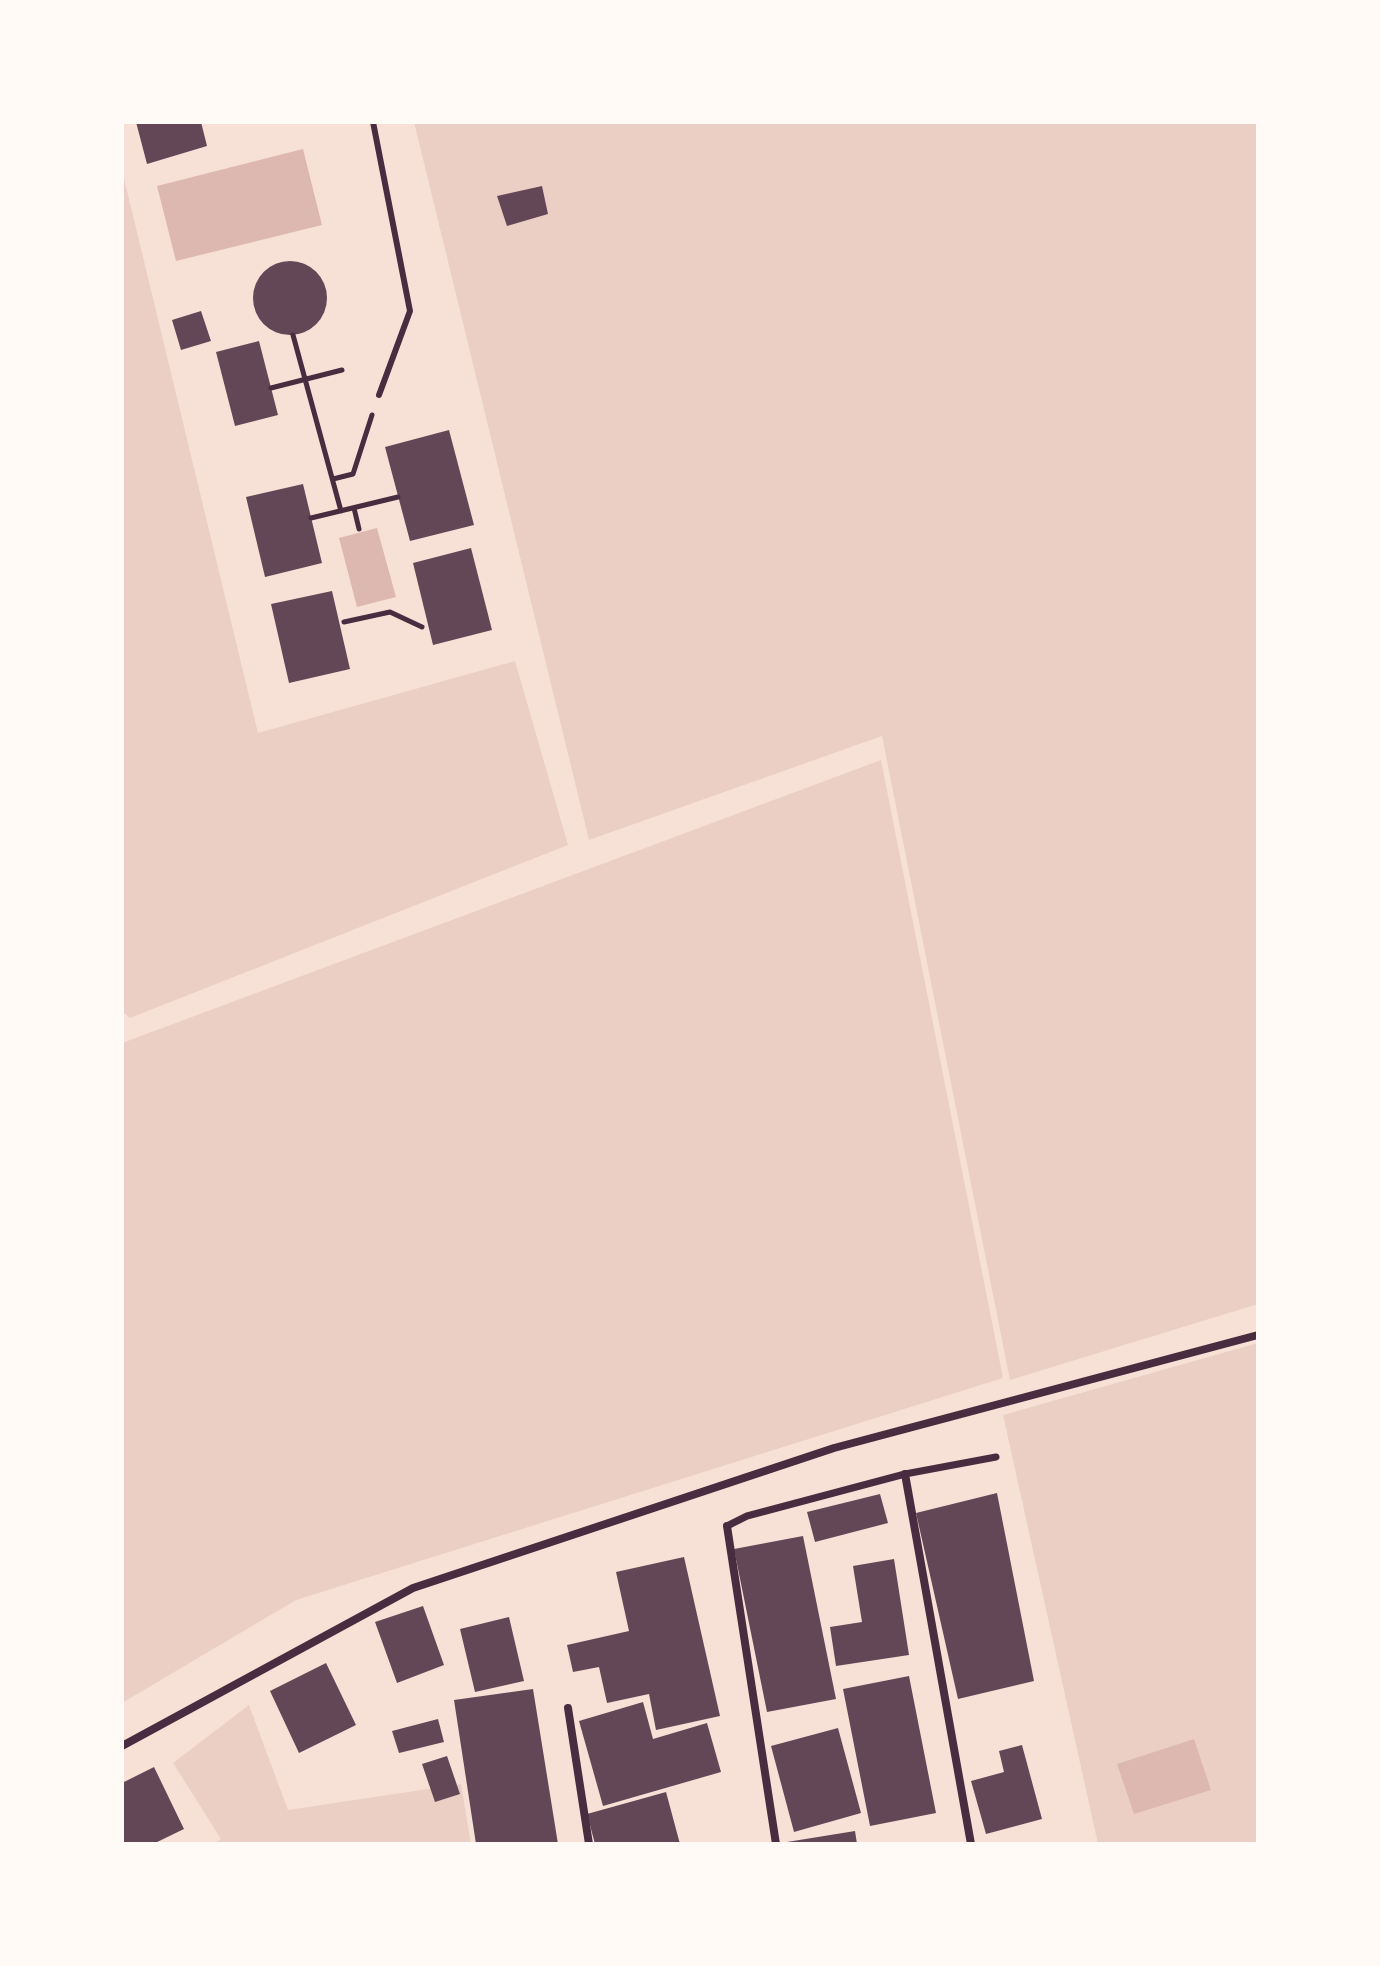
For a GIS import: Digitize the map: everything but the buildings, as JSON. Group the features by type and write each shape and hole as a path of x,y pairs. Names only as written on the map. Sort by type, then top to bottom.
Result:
{"street":[{"path":"122,1746 413,1588 834,1448 1258,1335"},
{"path":"776,1844 727,1526 747,1516 905,1474 996,1457"},
{"path":"905,1474 971,1844"},
{"path":"568,1708 589,1844"}],"lane":[{"path":"373,122 410,311 379,395"}],"path":[{"path":"293,335 341,511"},
{"path":"271,388 342,370"},
{"path":"333,479 353,474 379,395"},
{"path":"311,518 398,497"},
{"path":"354,508 359,529"},
{"path":"344,622 390,612 422,627"}],"shaded area":[{"path":"414,122 1258,122 1258,1304 1010,1380 882,736 589,840"},
{"path":"303,149 322,225 176,261 157,186"},
{"path":"122,170 258,733 515,661 568,845 130,1018 122,1011"},
{"path":"377,528 396,597 357,607 339,538"},
{"path":"881,760 1003,1378 296,1600 122,1703 122,1043"},
{"path":"1258,1343 1258,1844 1098,1844 1003,1415"},
{"path":"249,1705 288,1810 461,1784 471,1844 212,1844 221,1839 173,1763"},
{"path":"1194,1739 1211,1790 1134,1814 1117,1764"}]}
